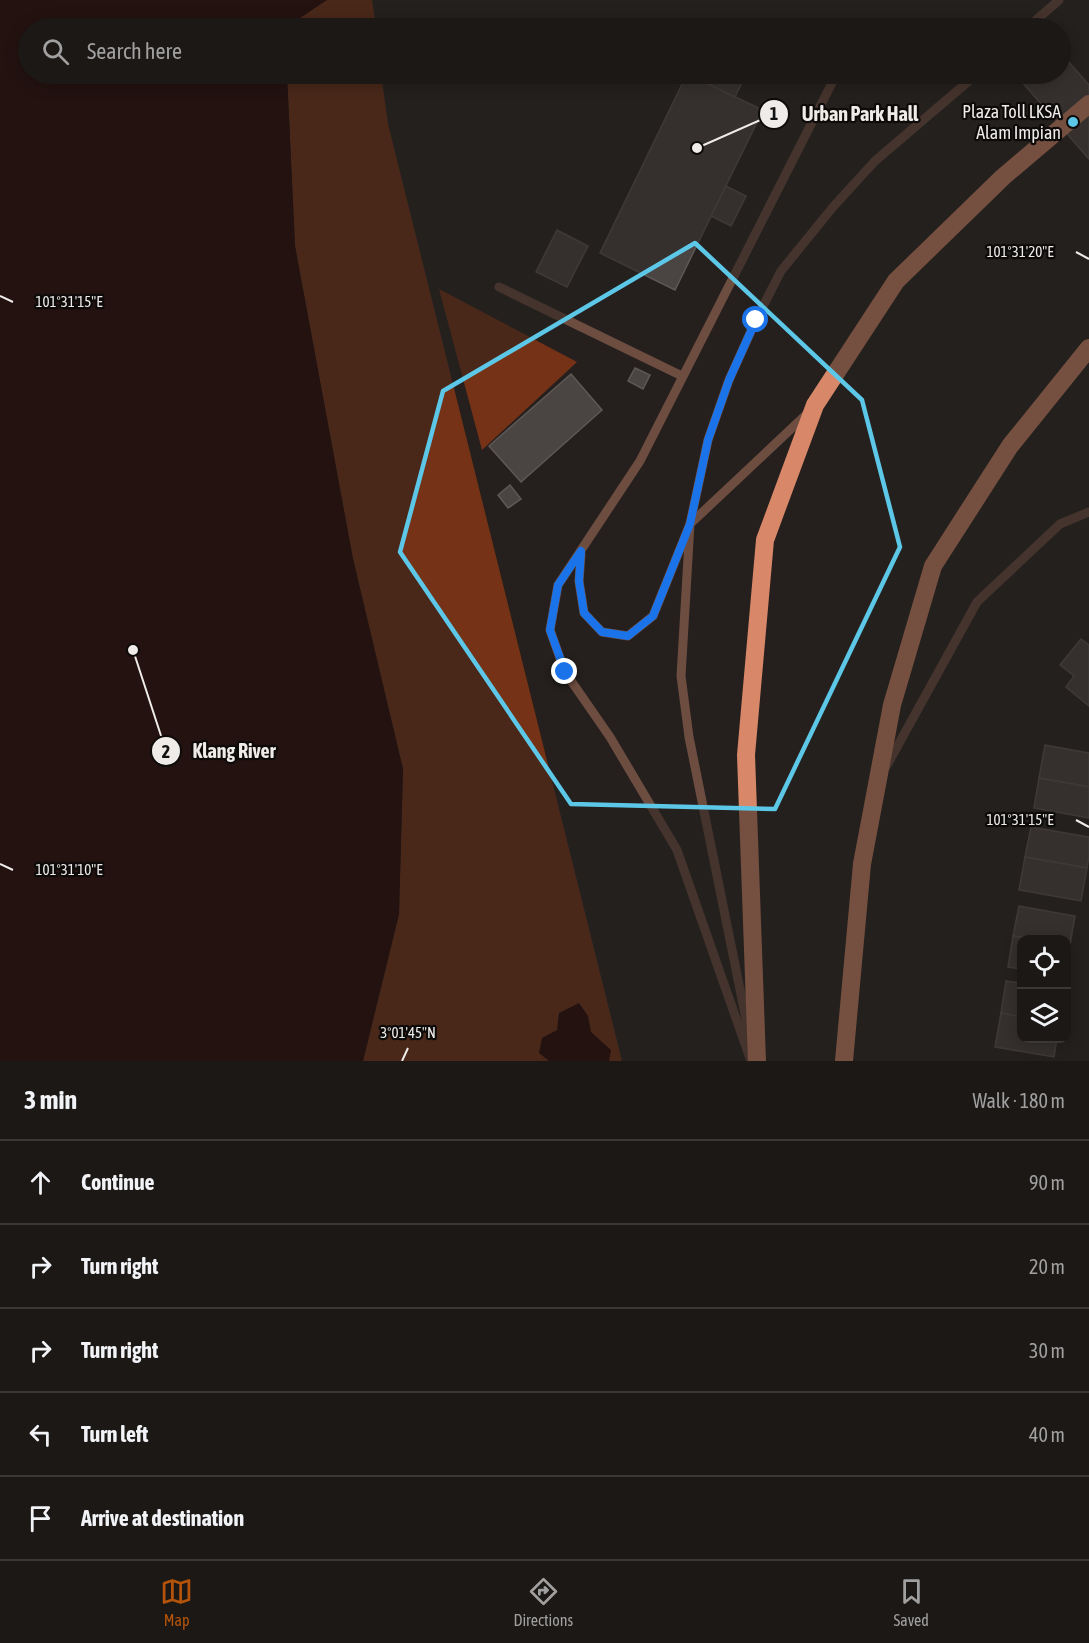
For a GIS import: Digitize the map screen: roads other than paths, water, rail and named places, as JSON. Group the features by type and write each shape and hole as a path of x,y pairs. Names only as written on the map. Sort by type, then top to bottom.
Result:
{"highway":[{"path":"754,1061 746,755 765,540 816,405 896,281 1003,177 1089,104"},
{"path":"844,1061 862,864 892,705 933,566 1010,446 1089,348"}],"lane":[{"path":"1038,18 1059,0"},
{"path":"754,1061 677,850 610,737 565,672 550,630 558,585 640,461 831,84"},
{"path":"754,1061 689,737 681,676 690,524 708,440 729,380 781,271 833,207 875,161 964,84"},
{"path":"499,287 682,376"},
{"path":"581,551 579,581 584,613 602,632 628,636 653,616 690,524 816,405"},
{"path":"878,781 978,602 1060,524 1089,512"}],"place":[{"name":"Plaza Toll LKSA Alam Impian","path":"1073,122"},
{"name":"Urban Park Hall","path":"697,148"},
{"name":"Klang River","path":"133,650"}]}
